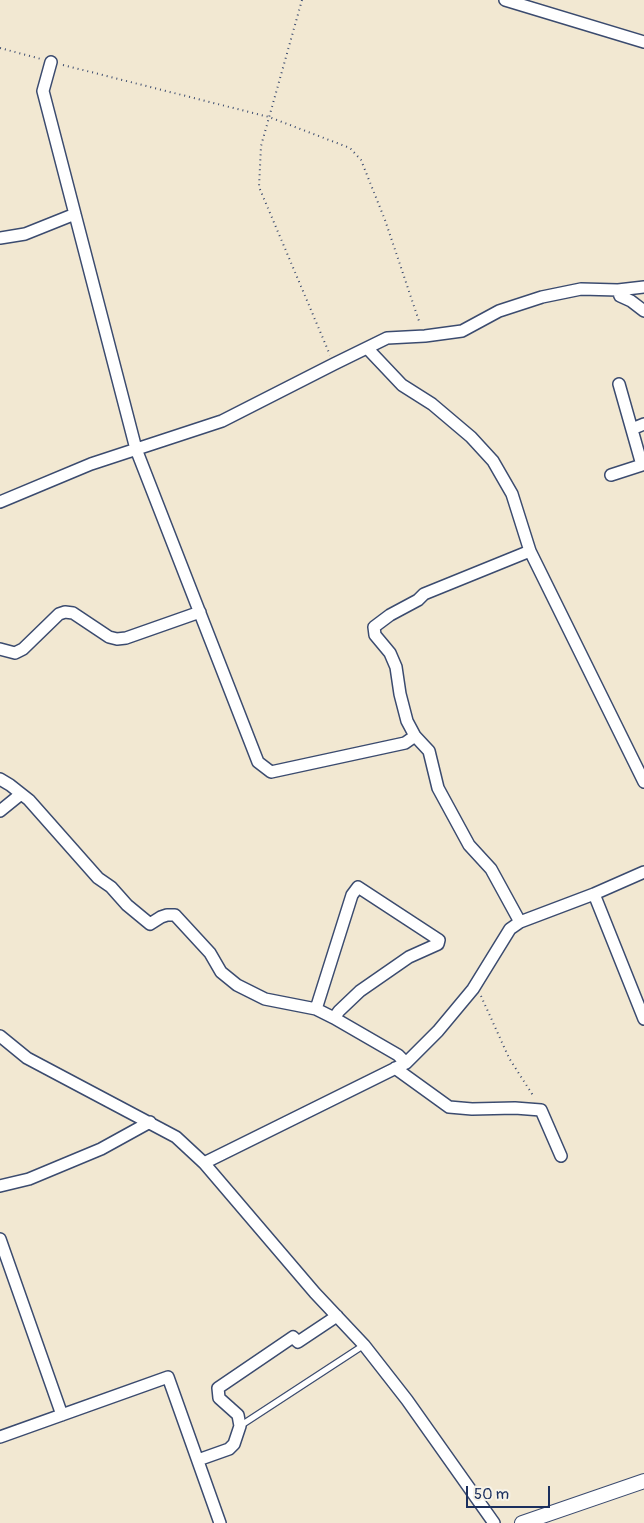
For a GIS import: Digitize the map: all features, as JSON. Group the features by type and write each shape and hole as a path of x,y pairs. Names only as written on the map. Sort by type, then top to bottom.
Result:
{"street":[{"path":"505,0 644,42"},
{"path":"51,62 43,91 136,449 258,762 271,772 405,743 415,736"},
{"path":"0,238 25,234 75,214"},
{"path":"0,502 91,464 222,421 387,338 425,336 462,331 499,310 542,296 581,289 618,290 644,287"},
{"path":"618,290 620,296 631,301 644,311"},
{"path":"367,348 402,385 432,404 471,437 493,461 512,494 530,551 644,782"},
{"path":"611,475 642,465 619,384"},
{"path":"632,429 644,424"},
{"path":"520,922 491,869 469,845 438,788 429,752 415,736 407,720 400,694 396,667 390,653 375,635 374,627 390,614 418,600 424,594 530,551"},
{"path":"0,648 15,653 23,649 59,614 65,612 73,614 109,637 117,639 126,638 200,612"},
{"path":"0,779 28,800 98,878 111,888 126,906 150,924 161,917 174,915 210,953 221,972 237,985 265,999 316,1009 334,1018 398,1055 400,1065 449,1107 541,1110 561,1156"},
{"path":"0,811 21,794"},
{"path":"204,1163 400,1065 438,1031 476,984 510,929 520,922 594,894 644,872"},
{"path":"316,1009 352,895 358,887 439,940 438,944 409,957 360,991 334,1018"},
{"path":"594,894 644,1019"},
{"path":"0,1036 27,1058 176,1137 204,1163 364,1345 407,1400 494,1523"},
{"path":"0,1186 29,1179 101,1150 150,1122"},
{"path":"0,1239 62,1415"},
{"path":"198,1460 229,1449 234,1444 240,1426 238,1415 219,1398 218,1388 293,1337 298,1342 337,1316"},
{"path":"0,1437 168,1377 220,1523"},
{"path":"522,1523 644,1481"}],"lane":[{"path":"240,1426 364,1345"}],"path":[{"path":"302,0 261,146 259,187 334,364"},
{"path":"0,48 268,117 350,148 361,160 385,220 425,336"},
{"path":"476,984 509,1058 541,1110"}]}
